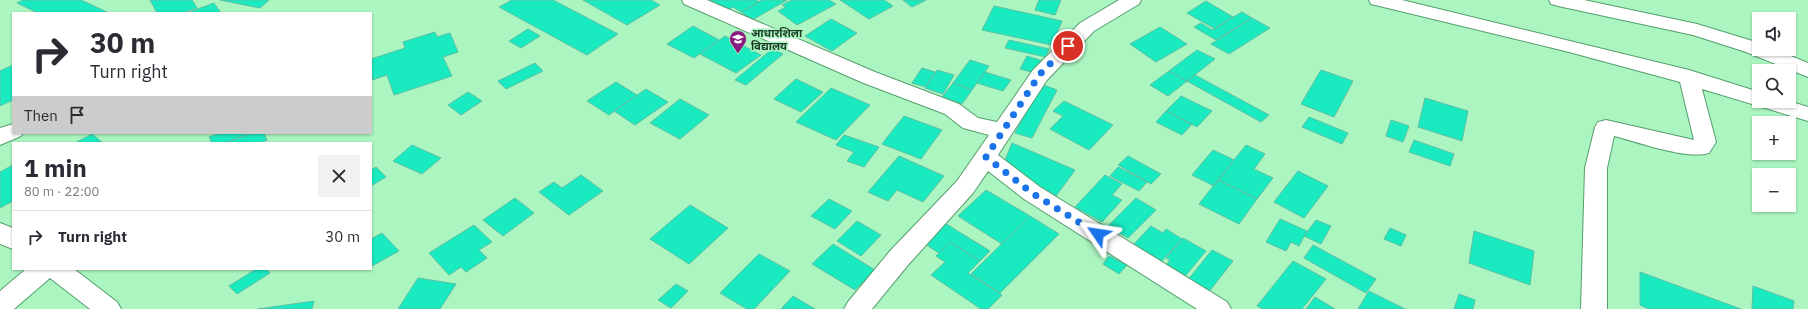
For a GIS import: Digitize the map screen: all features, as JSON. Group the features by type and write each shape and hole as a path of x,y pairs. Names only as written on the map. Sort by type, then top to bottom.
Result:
{"street":[{"path":"690,0 868,77 952,109 972,123 1002,131"},
{"path":"856,309 899,258 965,187 1040,74 1087,27 1132,0"},
{"path":"1378,0 1512,31 1689,77 1752,97"},
{"path":"1558,0 1588,3 1697,30 1754,48 1808,70"},
{"path":"1594,309 1596,168 1606,127 1683,146 1701,148 1705,142 1689,77"},
{"path":"1788,108 1808,114"},
{"path":"0,137 12,131"},
{"path":"986,157 1032,193 1218,309"},
{"path":"0,232 12,239"},
{"path":"0,306 42,270"},
{"path":"57,270 108,309"}],"building":[{"path":"23,0 81,0 107,12 36,12 17,3"},
{"path":"150,0 192,0 197,8 185,12 156,12"},
{"path":"220,0 269,0 260,8"},
{"path":"512,0 553,0 618,34 587,55 499,7"},
{"path":"583,0 651,0 660,5 627,25"},
{"path":"708,0 756,0 759,2 741,12 733,7 726,11"},
{"path":"762,0 787,0 752,20 741,12"},
{"path":"792,0 829,0 836,4 797,25 778,11 786,7 782,5"},
{"path":"840,0 884,0 893,6 869,19"},
{"path":"903,0 926,0 912,7"},
{"path":"1039,0 1061,0 1055,15 1035,10"},
{"path":"1206,1 1233,17 1215,29 1187,13"},
{"path":"214,3 220,12 190,12"},
{"path":"994,6 1062,21 1052,45 982,30"},
{"path":"1242,12 1252,18 1216,40 1194,27 1201,23 1212,30"},
{"path":"1252,18 1270,28 1229,54 1211,44"},
{"path":"831,19 857,33 832,51 805,36"},
{"path":"693,26 719,40 694,58 667,44"},
{"path":"1160,27 1187,44 1156,62 1130,44"},
{"path":"528,29 540,36 521,48 509,41"},
{"path":"435,32 437,37 450,33 458,52 443,57 452,76 394,95 387,75 372,80 372,59 405,48 403,42"},
{"path":"725,36 761,55 736,73 700,54"},
{"path":"1009,40 1049,49 1046,57 1005,48"},
{"path":"772,49 783,54 746,85 735,80"},
{"path":"1197,50 1215,59 1187,81 1169,71"},
{"path":"1027,56 1043,61 1036,73 1020,69"},
{"path":"970,60 989,66 972,90 953,83"},
{"path":"535,63 543,71 506,89 498,81"},
{"path":"12,65 12,100 0,106 0,71"},
{"path":"922,68 935,72 926,87 912,83"},
{"path":"937,70 954,75 943,94 925,88"},
{"path":"1321,70 1353,81 1334,117 1301,104"},
{"path":"1169,71 1187,81 1168,96 1150,85"},
{"path":"985,72 1011,80 1003,91 977,83"},
{"path":"1195,75 1269,115 1261,122 1187,81"},
{"path":"796,79 823,92 801,112 774,99"},
{"path":"616,82 637,95 609,115 587,101"},
{"path":"953,83 972,90 962,104 942,97"},
{"path":"1041,84 1057,90 1032,138 1015,133"},
{"path":"831,88 870,105 836,140 796,122"},
{"path":"646,89 668,102 635,125 614,111"},
{"path":"468,92 482,101 461,115 448,105"},
{"path":"1181,96 1212,111 1197,127 1166,111"},
{"path":"1425,98 1468,111 1462,141 1418,127"},
{"path":"680,99 709,115 680,139 650,123"},
{"path":"1064,101 1113,125 1089,150 1050,129 1063,116 1053,111"},
{"path":"1166,111 1192,124 1182,135 1156,122"},
{"path":"904,116 942,130 921,159 882,144"},
{"path":"1309,117 1348,133 1342,144 1302,127"},
{"path":"1391,120 1409,126 1403,142 1386,136"},
{"path":"92,134 102,142 77,142"},
{"path":"217,134 248,134 228,142 212,142 209,137"},
{"path":"248,134 264,134 267,140 262,142 230,141"},
{"path":"844,135 879,147 864,167 847,161 854,152 836,145"},
{"path":"1414,140 1454,154 1450,166 1409,152"},
{"path":"1012,143 1075,170 1056,196 1003,165"},
{"path":"412,145 441,158 422,174 393,161"},
{"path":"1246,145 1265,154 1254,169 1273,178 1257,199 1218,180"},
{"path":"1213,150 1234,160 1214,186 1192,175"},
{"path":"899,156 944,176 923,202 897,190 888,201 868,192"},
{"path":"1128,156 1161,174 1151,184 1118,165"},
{"path":"12,166 12,202 0,208 0,172"},
{"path":"376,167 386,177 372,185 372,169"},
{"path":"1118,167 1147,182 1139,191 1110,176"},
{"path":"1298,171 1328,186 1304,218 1274,202"},
{"path":"581,175 603,191 569,215 539,192 554,182 562,188"},
{"path":"1105,175 1122,184 1112,195 1122,200 1102,222 1075,207"},
{"path":"1218,180 1257,199 1239,224 1199,204"},
{"path":"986,190 1030,216 1002,244 958,216"},
{"path":"515,198 534,213 503,236 483,220"},
{"path":"1136,198 1156,210 1128,238 1108,226"},
{"path":"829,199 852,211 835,229 811,216"},
{"path":"690,205 728,228 689,264 650,239"},
{"path":"1030,216 1059,234 1000,293 971,274"},
{"path":"1280,219 1307,231 1299,246 1291,242 1286,251 1266,242"},
{"path":"1316,220 1331,226 1321,244 1304,236"},
{"path":"857,221 881,235 861,256 837,241"},
{"path":"943,222 990,251 980,261 950,242 939,253 922,242"},
{"path":"474,225 492,242 479,250 487,258 466,272 461,267 449,275 429,253"},
{"path":"1151,226 1163,233 1166,229 1182,239 1159,264 1131,247"},
{"path":"1390,228 1406,235 1401,246 1384,239"},
{"path":"1474,231 1534,251 1530,285 1469,263"},
{"path":"382,233 399,251 372,266 372,238"},
{"path":"1183,238 1206,251 1182,280 1163,269 1170,260 1166,258"},
{"path":"950,242 980,261 968,273 1002,295 988,309 981,309 931,275 945,262 936,256"},
{"path":"833,244 875,270 855,290 812,264"},
{"path":"1313,245 1376,279 1366,293 1304,258"},
{"path":"1212,250 1233,261 1208,293 1187,281"},
{"path":"759,254 790,271 754,309 747,309 720,293"},
{"path":"1109,256 1127,265 1119,274 1103,264"},
{"path":"1293,261 1326,279 1302,309 1263,309 1257,306"},
{"path":"254,270 267,270 270,273 237,294 229,286"},
{"path":"1640,272 1741,309 1649,309 1640,305"},
{"path":"418,278 456,284 440,309 398,309"},
{"path":"676,284 688,291 671,308 658,300"},
{"path":"1753,286 1794,301 1793,309 1752,309"},
{"path":"1369,291 1405,309 1358,309"},
{"path":"1459,294 1475,300 1473,309 1454,309"},
{"path":"793,296 815,309 781,309"},
{"path":"1315,297 1335,309 1306,309"},
{"path":"314,301 312,309 258,309"}],"place":[{"name":"आधारशिला विद्यालय","path":"738,54"}],"route":[{"path":"1068,46 1040,74 986,157 1032,193 1098,234"}]}
